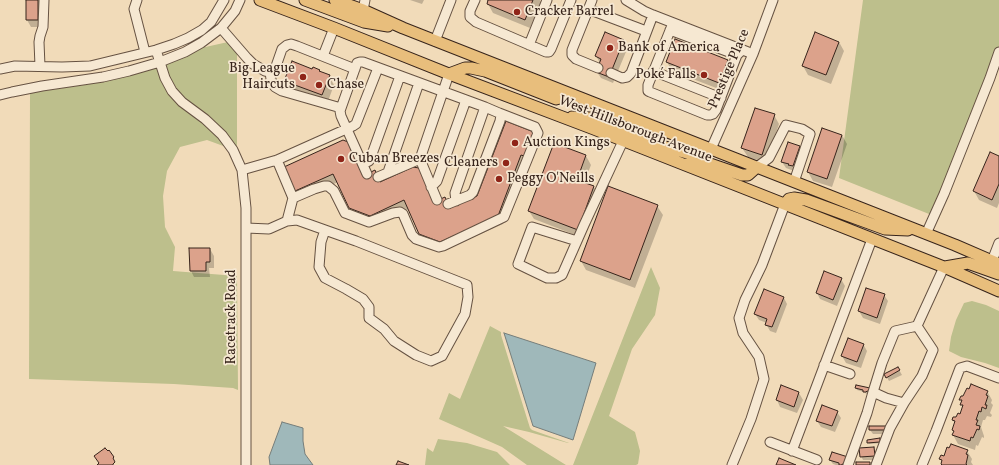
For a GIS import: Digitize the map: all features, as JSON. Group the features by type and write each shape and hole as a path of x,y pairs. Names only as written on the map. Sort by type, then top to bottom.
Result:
{"main road":[{"name":"West Hillsborough Avenue","path":"260,0 269,2 449,74 785,204 944,267 999,291"},
{"path":"305,0 364,22 403,28"},
{"name":"West Hillsborough Avenue","path":"335,0 361,6 403,28 996,262"},
{"path":"346,0 361,6"},
{"path":"449,74 465,68 471,68 485,71 556,98 574,95"},
{"path":"559,116 590,118 665,147 699,156 711,149"},
{"path":"683,165 707,163 742,175 748,175 757,167"},
{"path":"785,204 794,198 806,200 885,229 921,232"},
{"path":"944,267 968,263 999,274"}],"street":[{"path":"40,66 39,42 44,27 44,0"},
{"path":"137,0 134,9 146,52"},
{"path":"0,69 15,66 90,66 156,50 188,38 202,30 211,22 224,0"},
{"path":"0,95 42,86 103,77 160,62 185,52 201,43 221,28 235,11 240,0"},
{"path":"435,40 451,0"},
{"path":"475,0 470,11 470,17 476,22 546,52 549,52 551,49 570,0"},
{"path":"529,45 547,0"},
{"path":"626,0 644,12 672,26 740,53 753,54"},
{"name":"Prestige Place","path":"711,149 753,54 773,0"},
{"path":"598,68 576,59 572,55 572,50 590,4 646,31"},
{"path":"611,73 622,78 627,77 631,73 652,15"},
{"path":"672,26 648,90 707,116 713,114 740,53"},
{"path":"221,28 253,64 265,71 270,72 275,69 282,49 291,44 355,69"},
{"path":"323,56 334,28"},
{"path":"156,50 165,78 172,91 182,102 205,119 222,135 232,150 242,170 277,160 356,124 378,68"},
{"path":"921,232 944,194 999,52"},
{"path":"293,198 314,189 328,186 334,191 345,213 370,222 393,213 400,212 403,214 412,236 416,239 439,247 443,246 504,217 538,133 535,127 499,112 360,62 357,63 340,111 367,174"},
{"path":"654,71 721,98"},
{"path":"270,72 272,83 275,87 282,91 341,108"},
{"path":"437,200 420,159 449,74"},
{"path":"363,164 369,161 400,76"},
{"path":"388,172 419,83"},
{"path":"431,187 437,181 466,100"},
{"path":"485,107 452,203 470,195 473,192 500,121 501,115 499,112"},
{"path":"757,167 769,158 786,125 802,129 810,134 794,182"},
{"path":"577,241 532,227 518,264 547,278 556,278 562,275 623,141"},
{"path":"378,178 388,172 420,159"},
{"path":"277,160 293,198 287,220"},
{"name":"Racetrack Road","path":"242,170 246,208 246,465"},
{"path":"732,465 764,379 759,357 743,333 739,318 785,204"},
{"path":"246,228 269,229 287,220 297,220 325,230 467,285 468,296 465,314 442,356 431,361 416,355 394,341 384,330 369,318 369,307 363,299 325,278 319,267 321,242 325,230"},
{"path":"792,451 872,239"},
{"path":"996,262 999,243"},
{"path":"917,326 944,267"},
{"path":"848,465 867,412 882,362 895,331 917,326"},
{"path":"876,465 890,428 922,376 933,350 917,326"},
{"path":"824,365 850,374"},
{"path":"922,465 960,368 967,366 999,378"},
{"path":"873,392 886,398 904,403"},
{"path":"770,442 817,460"}],"green space":[{"path":"863,0 999,0 999,66 939,218 839,178"},
{"path":"237,40 237,149 225,131 184,98 176,89 165,64 186,56 201,48"},
{"path":"157,67 202,123 219,138 226,147 207,140 180,147 167,171 163,196 165,227 175,247 173,271 237,276 238,390 233,388 174,384 29,379 30,93 104,82"},
{"path":"651,267 660,288 655,315 632,349 609,416 635,432 640,451 638,464 573,465"},
{"path":"972,301 999,311 999,368 961,357 949,351 956,320 964,303"},
{"path":"490,326 501,332 530,428 569,443 503,426 566,465 527,465 502,447 439,419 449,393 460,399"},
{"path":"438,439 467,443 497,452 510,465 425,465 427,448 433,452"}],"water":[{"path":"504,333 596,363 573,440 533,426"},
{"path":"282,422 303,428 305,454 313,465 270,465 269,457"}],"building":[{"path":"26,0 38,0 38,20 26,20"},
{"name":"Cracker Barrel","path":"488,0 533,0 525,20 487,4"},
{"name":"Bank of America","path":"605,32 624,40 609,77 596,72 601,59 595,56"},
{"path":"815,32 839,42 826,75 802,66"},
{"path":"675,39 728,60 719,83 666,62"},
{"path":"292,61 312,69 313,67 330,75 322,95 284,81"},
{"path":"755,108 775,114 762,155 741,148"},
{"path":"506,121 534,132 524,156 521,155 498,216 440,242 419,234 404,200 370,216 349,208 333,174 295,191 284,167 343,140 348,142 363,176 375,170 380,182 413,167 419,168 434,202 445,197 450,208 477,196"},
{"path":"822,128 842,135 827,179 807,172"},
{"path":"788,142 800,146 793,166 781,162"},
{"path":"554,143 586,155 577,180 594,186 578,230 528,211"},
{"path":"990,152 999,156 999,184 992,200 973,191"},
{"path":"608,186 658,205 630,280 580,261"},
{"path":"189,248 210,248 210,262 206,262 206,271 190,271"},
{"path":"824,271 842,278 833,300 816,293"},
{"path":"866,288 885,294 877,318 858,311"},
{"path":"764,289 784,297 772,327 765,325 767,319 754,314"},
{"path":"848,338 864,344 857,362 841,356"},
{"path":"898,367 900,370 886,378 884,374"},
{"path":"971,384 988,391 986,395 988,396 985,405 987,405 986,409 982,407 976,420 978,420 976,425 980,426 979,430 977,429 970,441 952,435 955,421 952,420 958,413 960,414 963,405 960,405 962,400 959,400 967,388 969,389"},
{"path":"781,385 799,392 794,407 776,400"},
{"path":"856,385 870,388 870,392 863,392 863,390 855,388"},
{"path":"822,405 838,411 832,426 816,421"},
{"path":"869,426 886,426 886,430 869,430"},
{"path":"880,438 880,442 867,443 867,440"},
{"path":"951,444 968,450 966,454 968,455 967,465 941,464 942,460 939,459 941,455 944,456 947,447 949,448"},
{"path":"874,447 875,456 860,457 859,448"},
{"path":"105,448 108,451 109,450 114,457 115,462 113,465 97,465 99,463 94,456"},
{"path":"832,452 848,457 845,465 839,465 839,463 829,460"},
{"path":"779,458 796,465 776,465"},
{"path":"398,461 409,465 396,465"},
{"path":"856,462 870,462 870,465 856,465"}],"place":[{"name":"Cracker Barrel","path":"517,12"},
{"name":"Bank of America","path":"610,48"},
{"name":"Poké Falls","path":"704,75"},
{"name":"Big League Haircuts","path":"303,77"},
{"name":"Chase","path":"319,85"},
{"name":"Auction Kings","path":"515,143"},
{"name":"Cuban Breezes","path":"341,159"},
{"name":"Cleaners","path":"506,163"},
{"name":"Peggy O'Neills","path":"499,179"}]}
